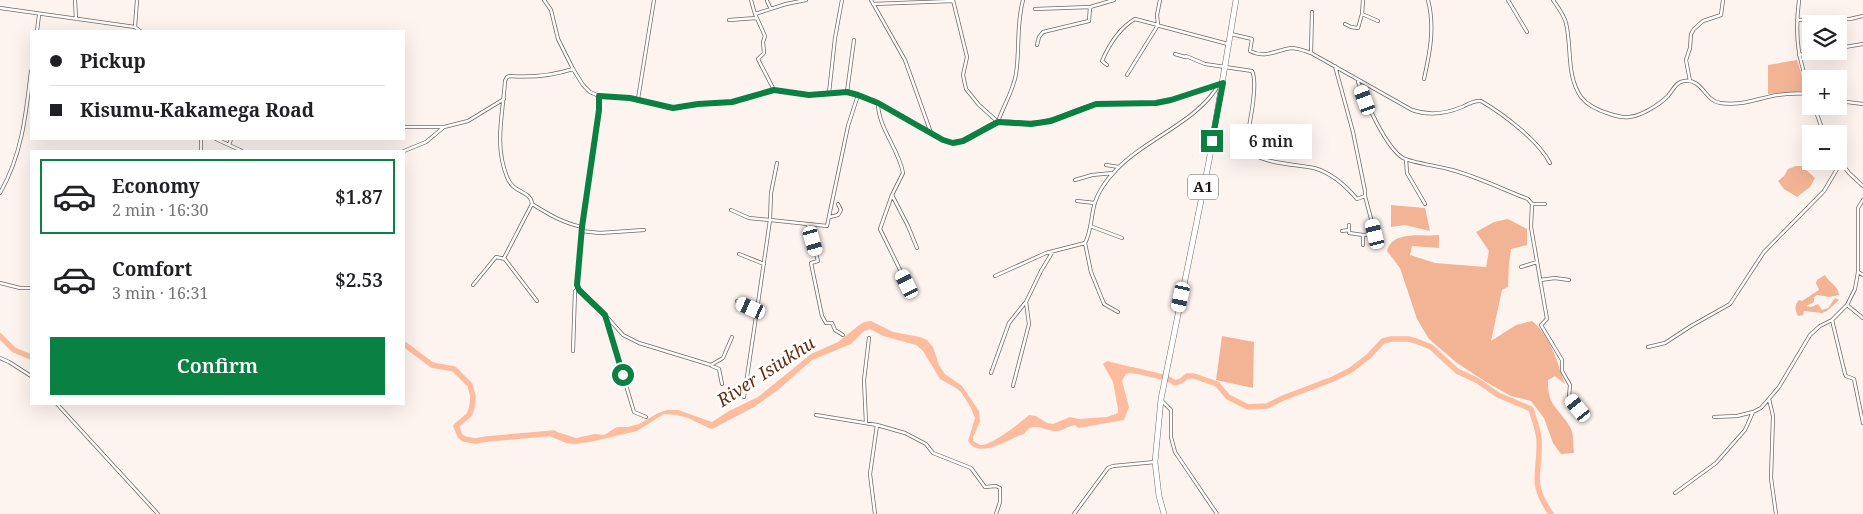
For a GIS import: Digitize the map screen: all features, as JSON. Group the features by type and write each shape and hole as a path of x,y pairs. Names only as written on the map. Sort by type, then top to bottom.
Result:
{"highway":[{"name":"A1","path":"1164,514 1159,496 1155,462 1160,400 1193,240 1221,83 1226,68 1236,0"}],"street":[{"path":"75,0 76,19"},
{"path":"135,27 137,0"},
{"path":"544,0 551,10 558,39 572,69 583,85 590,92 599,96 638,99 660,106 683,108 698,104 732,102 774,90 805,95 847,92 878,103 948,142 963,141 998,122 1031,124 1051,121 1096,104 1156,103 1171,100 1221,83"},
{"path":"638,99 654,0"},
{"path":"750,0 765,36 763,42 764,53 758,59 774,90"},
{"path":"755,14 806,0"},
{"path":"829,93 835,38 842,0"},
{"path":"871,0 905,60 932,134"},
{"path":"998,122 1016,77 1018,25 1023,0"},
{"path":"1035,9 1090,7 1114,0"},
{"path":"1127,76 1158,25 1157,15 1160,0"},
{"path":"1345,24 1358,28 1363,0"},
{"path":"1424,79 1432,29 1428,0"},
{"path":"1508,0 1527,32"},
{"path":"1553,0 1566,23 1573,77 1581,96 1589,104 1608,114 1630,117 1666,98 1681,81 1690,81 1704,89 1716,102 1722,104 1741,104 1773,96 1802,95"},
{"path":"1690,81 1686,60 1690,51 1691,34 1703,21 1721,15 1723,0"},
{"path":"1799,0 1796,38 1804,70"},
{"path":"766,1 771,9"},
{"path":"873,4 953,1 967,57 963,75 964,85 972,97 998,122"},
{"path":"1037,46 1042,32 1089,21 1090,7"},
{"path":"0,8 135,27 139,30"},
{"path":"1311,53 1312,12"},
{"path":"1362,14 1378,21"},
{"path":"37,30 39,15"},
{"path":"1796,20 1850,19 1863,16"},
{"path":"728,20 756,18"},
{"path":"1107,65 1102,61 1121,29 1135,19 1163,28 1230,44"},
{"path":"1231,34 1251,38 1250,52 1254,53 1275,54 1293,48 1311,53 1358,81 1419,113 1443,113 1473,101 1480,101 1525,135 1545,155 1550,163"},
{"path":"847,92 854,40"},
{"path":"1847,47 1863,44"},
{"path":"1175,54 1186,56 1205,64 1250,70 1254,75 1245,148 1250,154 1298,166 1315,168 1344,183 1358,199 1365,196"},
{"path":"1335,66 1353,132 1365,196 1375,234 1349,233 1349,225"},
{"path":"504,259 532,204 530,197 516,190 510,183 501,158 499,132 505,81 507,76 532,78 554,75 572,69"},
{"path":"0,193 7,180 22,138 30,78"},
{"path":"1358,81 1369,109 1382,132 1397,152 1406,159 1454,170 1474,177 1528,199 1532,204 1532,227 1547,319 1541,324 1562,360 1562,370 1570,385 1569,396 1578,408"},
{"path":"1118,312 1104,304 1091,272 1085,243 1094,203 1102,188 1119,167 1132,155 1156,140 1204,104 1221,83"},
{"path":"731,210 749,218 828,226 848,126 858,95"},
{"path":"599,96 599,110 581,231 577,285 623,334 639,343 711,365 718,369 722,384"},
{"path":"405,127 444,127 468,120 504,99"},
{"path":"878,103 878,111 896,151 903,173 892,195 880,229 907,284"},
{"path":"1847,103 1863,104"},
{"path":"405,151 426,142 444,127"},
{"path":"219,140 240,150"},
{"path":"229,144 231,140"},
{"path":"1406,159 1409,178 1425,204"},
{"path":"744,398 770,220 771,193 777,163"},
{"path":"1106,165 1119,167"},
{"path":"1847,169 1863,186"},
{"path":"1648,347 1665,343 1730,304 1764,252 1818,198 1836,170"},
{"path":"1075,180 1092,175 1113,173"},
{"path":"892,195 917,248"},
{"path":"1714,417 1738,416 1761,408 1779,387 1810,335 1820,326 1832,320 1847,305 1855,289 1858,272 1858,208 1863,200"},
{"path":"1077,201 1094,203"},
{"path":"532,204 568,224 582,227"},
{"path":"830,217 838,215 841,210 838,204"},
{"path":"1532,204 1545,204"},
{"path":"808,225 818,261 811,263 822,316 826,323 832,323 836,330 843,335"},
{"path":"1090,226 1122,238"},
{"path":"581,231 600,233 644,230"},
{"path":"1342,231 1349,230"},
{"path":"1362,235 1363,245"},
{"path":"995,276 1036,256 1085,243"},
{"path":"991,373 1009,323 1026,302 1054,250"},
{"path":"739,254 764,264"},
{"path":"473,284 496,256 504,259 537,301"},
{"path":"1521,267 1537,262"},
{"path":"1858,272 1863,275"},
{"path":"1540,280 1555,278 1569,280"},
{"path":"0,283 20,288 30,288"},
{"path":"573,351 575,291 579,288"},
{"path":"737,301 757,310"},
{"path":"1014,386 1028,324 1026,302"},
{"path":"1847,305 1863,318"},
{"path":"605,315 634,412 646,417"},
{"path":"1832,320 1845,374 1854,379 1863,423"},
{"path":"711,365 723,358 732,337"},
{"path":"866,423 864,380 869,338"},
{"path":"0,358 30,375"},
{"path":"1769,399 1773,416 1771,469 1772,493 1776,514"},
{"path":"1160,400 1171,410 1171,437 1175,452 1216,514"},
{"path":"58,405 158,514"},
{"path":"1675,493 1716,463 1745,430 1753,412"},
{"path":"816,415 877,425 905,433 926,444 933,453 971,468 986,487 998,486 1001,491 996,514"},
{"path":"876,514 870,474 877,425"},
{"path":"1074,514 1108,468 1155,462"}],"shaded area":[{"path":"1797,60 1802,76 1802,91 1768,94 1768,65"},
{"path":"1802,166 1802,170 1806,170 1815,178 1810,187 1797,197 1784,189 1778,181 1788,169"},
{"path":"1391,205 1425,208 1430,231 1405,225 1391,227"},
{"path":"1508,219 1527,229 1527,245 1511,249 1508,287 1502,290 1491,341 1516,325 1532,321 1539,327 1553,350 1565,384 1555,376 1548,380 1548,389 1552,403 1571,429 1574,453 1561,454 1553,443 1544,418 1531,401 1511,396 1486,382 1457,363 1429,339 1417,319 1400,268 1387,251 1390,244 1402,237 1439,235 1439,248 1412,246 1410,255 1435,263 1486,267 1489,251 1476,232 1494,222"},
{"path":"1825,275 1837,289 1839,295 1829,297 1817,295 1814,297 1814,302 1806,306 1811,307 1818,304 1822,310 1828,308 1835,298 1839,300 1822,313 1804,311 1803,315 1798,316 1796,311 1797,302 1799,300 1802,301 1819,290 1816,283 1817,280"},
{"path":"871,321 893,332 927,340 933,347 939,365 945,374 962,386 979,411 980,422 973,441 980,445 985,445 998,438 1029,415 1036,416 1047,423 1053,424 1070,417 1079,419 1107,417 1118,413 1113,382 1103,364 1107,361 1139,369 1138,374 1126,374 1122,381 1129,407 1124,420 1078,428 1075,425 1057,431 1034,427 1027,430 1024,434 994,447 979,449 968,441 975,418 961,392 940,379 923,351 916,345 883,336 870,329 864,331 851,344 812,360 778,390 754,407 711,429 688,418 664,414 637,431 590,442 566,443 547,435 547,431 554,431 576,438 595,434 604,435 617,427 639,424 667,410 678,410 712,422 729,411 758,397 811,354 838,342 864,322"},
{"path":"1222,336 1254,342 1253,388 1216,380"}],"waterway":[{"name":"River Isiukhu","path":"0,336 14,350 30,357"},
{"name":"River Isiukhu","path":"1133,370 1167,378 1175,383 1187,376 1194,376 1217,384 1228,397 1248,407 1267,406 1351,370 1369,356 1383,341 1391,339 1416,341 1431,347 1457,371 1478,381 1498,395 1531,409 1539,439 1538,485 1551,514"},
{"name":"River Isiukhu","path":"405,345 432,365 454,369 470,385 473,396 472,407 469,415 456,426 460,436 464,439 475,441 554,433"}],"route":[{"path":"623,375 605,315 579,290 577,285 582,227 599,110 599,96 638,99 660,106 683,108 698,104 744,100 774,90 809,95 847,92 878,103 943,140 953,143 970,139 998,122 1031,124 1051,121 1086,106 1096,104 1156,103 1223,83 1212,141"}]}
